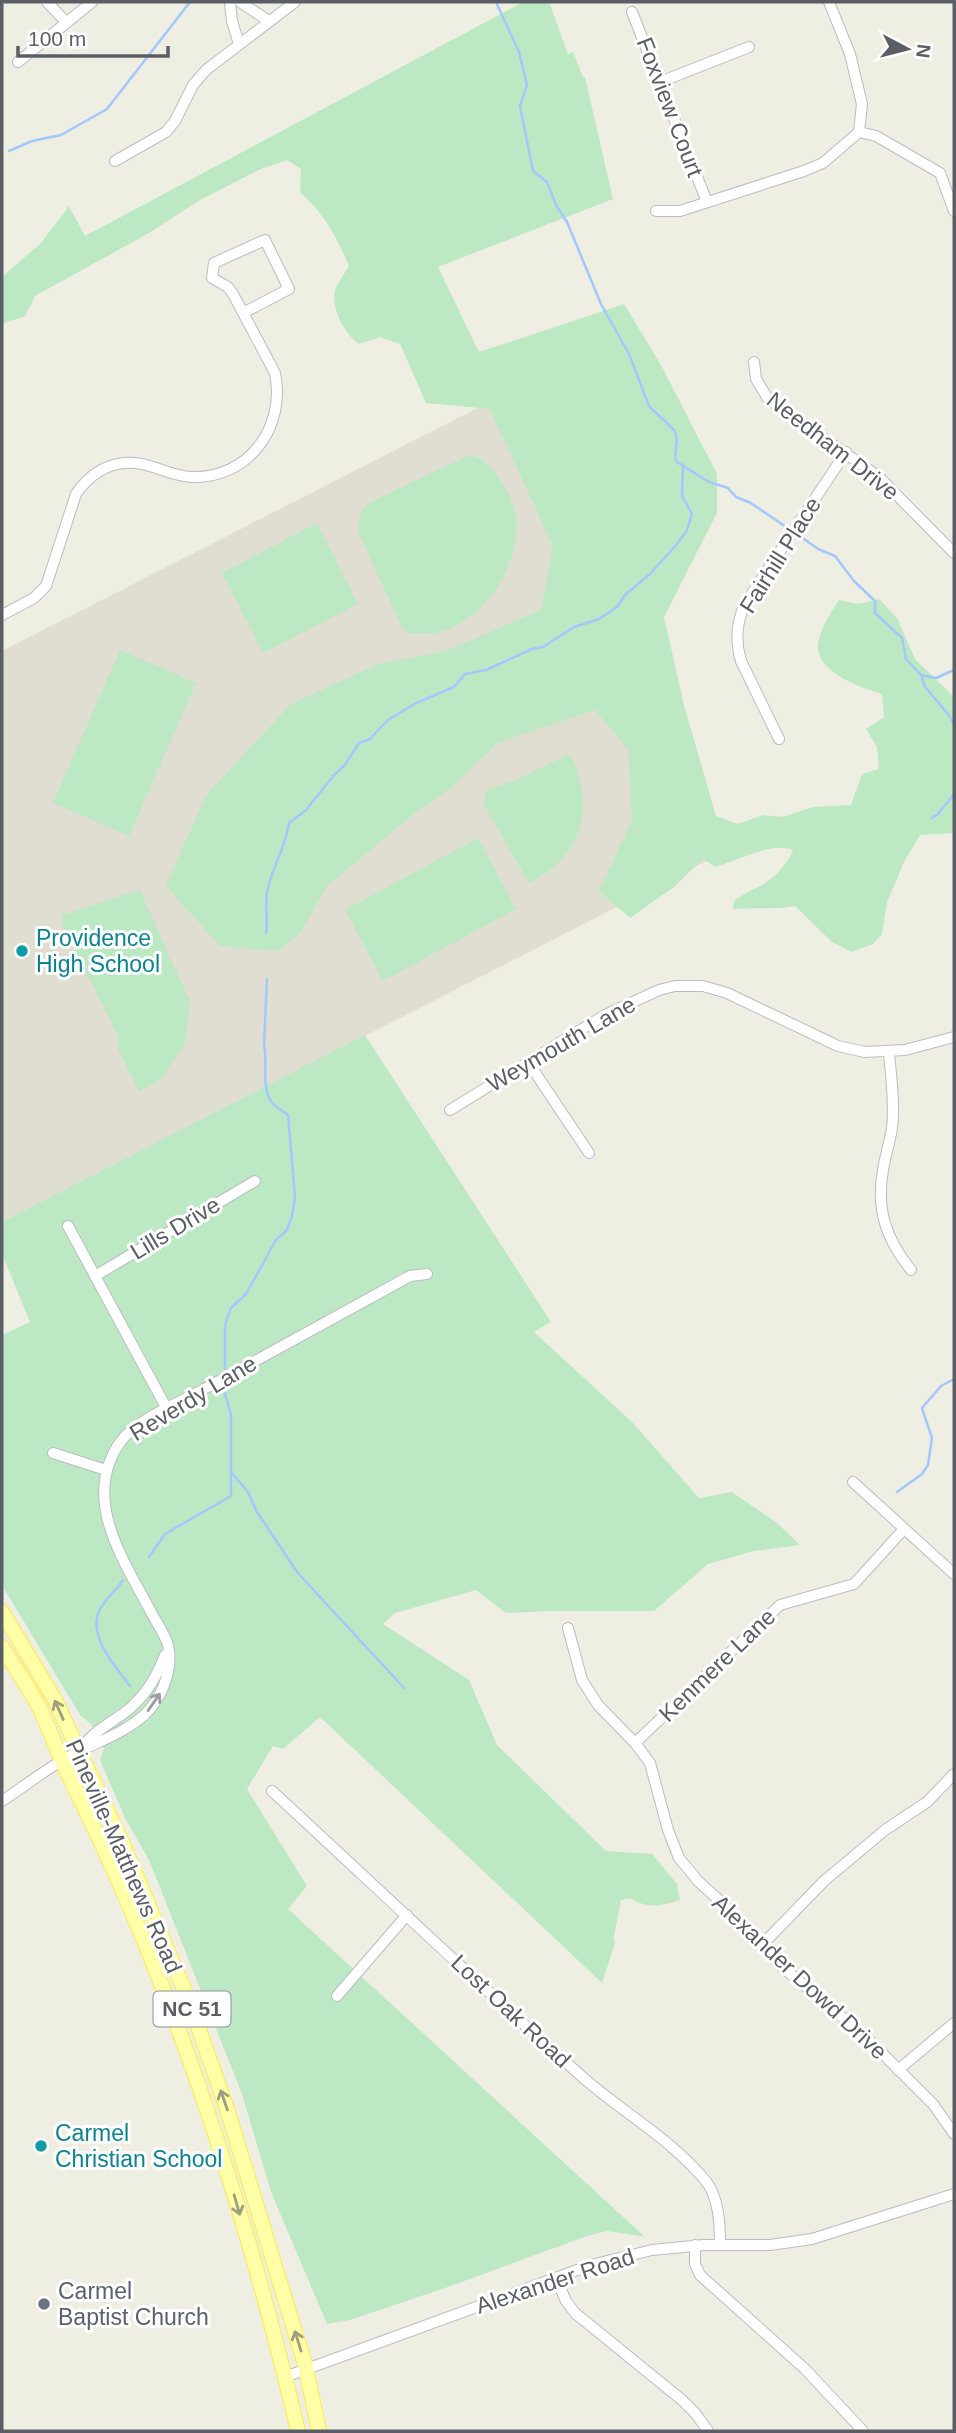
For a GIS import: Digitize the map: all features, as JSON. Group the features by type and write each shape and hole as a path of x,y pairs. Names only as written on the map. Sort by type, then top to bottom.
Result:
{"main road":[{"name":"Pineville-Matthews Road","path":"2,1612 54,1698 122,1842 189,2001 227,2109 306,2368 318,2431"},
{"name":"Pineville-Matthews Road","path":"2,1647 38,1706 119,1880 172,2007 232,2185 298,2431"}],"street":[{"path":"47,2 66,22"},
{"path":"18,62 92,2"},
{"path":"230,2 239,44"},
{"path":"240,2 269,21"},
{"path":"115,161 166,132 175,121 193,85 206,70 295,2"},
{"path":"656,211 680,211 823,163 859,132 862,104 850,54 829,2"},
{"name":"Foxview Court","path":"632,12 707,202"},
{"path":"660,82 749,47"},
{"path":"859,132 876,136 940,173 954,211"},
{"path":"2,615 34,598 46,586 76,494 103,469 133,463 181,475 213,475 246,461 263,442 273,422 278,387 271,363 228,287 212,278 214,263 265,240 289,289 243,313"},
{"name":"Needham Drive","path":"754,362 756,379 768,399 846,452 887,485 954,553"},
{"name":"Fairhill Place","path":"779,739 741,661 738,626 744,604 846,452"},
{"name":"Weymouth Lane","path":"450,1110 605,1015 659,989 695,985 727,993 838,1046 865,1052 889,1053 954,1037"},
{"path":"889,1053 893,1112 883,1168 881,1201 889,1238 911,1270"},
{"path":"528,1062 589,1153"},
{"name":"Lills Drive","path":"95,1276 254,1181"},
{"path":"68,1226 167,1409"},
{"name":"Reverdy Lane","path":"2,1801 62,1760 95,1746 148,1712 160,1696 168,1676 168,1645 121,1555 106,1518 102,1487 108,1461 123,1438 146,1420 410,1276 427,1274"},
{"path":"53,1453 106,1470"},
{"path":"853,1482 954,1574"},
{"name":"Kenmere Lane","path":"635,1743 780,1605 854,1584 904,1529"},
{"name":"Alexander Dowd Drive","path":"568,1629 582,1680 598,1705 635,1743 650,1763 668,1830 679,1858 782,1966 856,2026 933,2104 954,2134"},
{"path":"761,1946 824,1881 885,1830 927,1802 954,1774"},
{"name":"Lost Oak Road","path":"272,1791 581,2076 666,2143 705,2180 714,2195 718,2211 720,2245"},
{"path":"337,1996 407,1915"},
{"path":"898,2070 954,2023"},
{"name":"Alexander Road","path":"285,2377 634,2252 695,2245 770,2245 812,2239 954,2194"},
{"path":"695,2245 695,2264 700,2275 805,2369 863,2431"},
{"path":"556,2278 566,2301 575,2313 682,2399 708,2431"}],"shaded area":[{"path":"501,396 730,849 2,1222 2,651"}],"green space":[{"path":"523,2 549,2 568,54 573,52 585,77 613,199 438,267 479,352 624,304 661,365 717,474 717,513 664,617 684,705 716,816 738,824 763,815 783,817 812,807 851,805 862,774 879,769 877,747 866,729 884,717 882,694 841,677 824,663 819,655 821,633 839,600 859,604 879,599 897,618 915,659 954,697 954,833 920,835 905,860 887,902 882,934 873,944 851,952 832,942 795,906 733,909 734,901 768,881 783,867 793,850 785,848 766,850 715,867 703,859 674,887 630,918 599,891 632,820 628,749 595,710 497,743 452,787 410,817 327,886 300,933 277,951 220,946 166,886 206,795 291,704 378,664 446,651 541,610 553,546 490,409 426,403 400,344 380,337 359,344 344,328 334,298 337,285 349,266 329,226 300,192 301,169 287,160 261,169 200,200 149,233 35,296 25,316 2,324 2,277 41,243 69,206 85,236"},
{"path":"469,455 479,458 491,468 513,503 516,529 509,564 490,597 463,622 437,633 404,632 360,536 360,515 367,504"},
{"path":"317,523 358,604 263,653 222,573"},
{"path":"120,650 196,683 129,836 53,803"},
{"path":"570,754 582,792 580,828 562,859 529,883 483,803 486,791"},
{"path":"478,838 516,909 383,981 345,910"},
{"path":"140,890 190,1002 185,1043 161,1079 139,1092 118,1049 118,1036 62,924 62,915"},
{"path":"365,1035 551,1322 534,1332 632,1422 699,1498 732,1492 777,1523 800,1545 754,1551 708,1564 654,1611 506,1613 476,1590 395,1613 383,1624 469,1680 497,1745 606,1851 652,1854 677,1884 680,1900 673,1902 655,1905 642,1904 630,1898 621,1900 615,1943 602,1983 320,1717 283,1749 273,1746 247,1789 307,1886 288,1909 645,2237 607,2231 587,2236 445,2288 350,2320 327,2324 271,2192 242,2094 149,1860 125,1818 100,1760 104,1748 91,1724 80,1715 2,1585 2,1335 30,1322 2,1254 2,1222"}],"waterway":[{"path":"9,151 32,141 61,135 107,109 190,2"},
{"path":"496,2 519,52 527,85 520,106 533,171 547,182 556,205 567,222 601,304 629,354 649,406 674,430 677,438 677,462 709,482 728,488 736,497 751,503 786,527"},
{"path":"266,933 267,893 289,823 306,810 345,765 359,743 370,739 388,720 414,704 454,687 465,674 486,670 532,649 543,647 574,627 599,619 617,607 625,595 650,574 687,530 692,514 682,496 683,465"},
{"path":"800,536 818,549 835,556 854,581 875,601 875,613 902,638 906,659 921,675 925,687 954,725"},
{"path":"921,675 936,678 954,670"},
{"path":"932,818 954,794"},
{"path":"225,1371 225,1325 231,1308 246,1294 276,1240 287,1230 295,1197 288,1115 272,1103 265,1081 267,979"},
{"path":"897,1492 922,1474 928,1465 932,1438 922,1408 941,1386 954,1379"},
{"path":"149,1557 165,1534 231,1496 231,1414 223,1388"},
{"path":"231,1472 248,1492 257,1512 297,1572 404,1688"},
{"path":"123,1580 99,1611 97,1631 105,1651 130,1686"}],"place":[{"name":"Providence High School","path":"22,951"},
{"name":"Carmel Christian School","path":"41,2146"},
{"name":"Carmel Baptist Church","path":"44,2304"}]}
